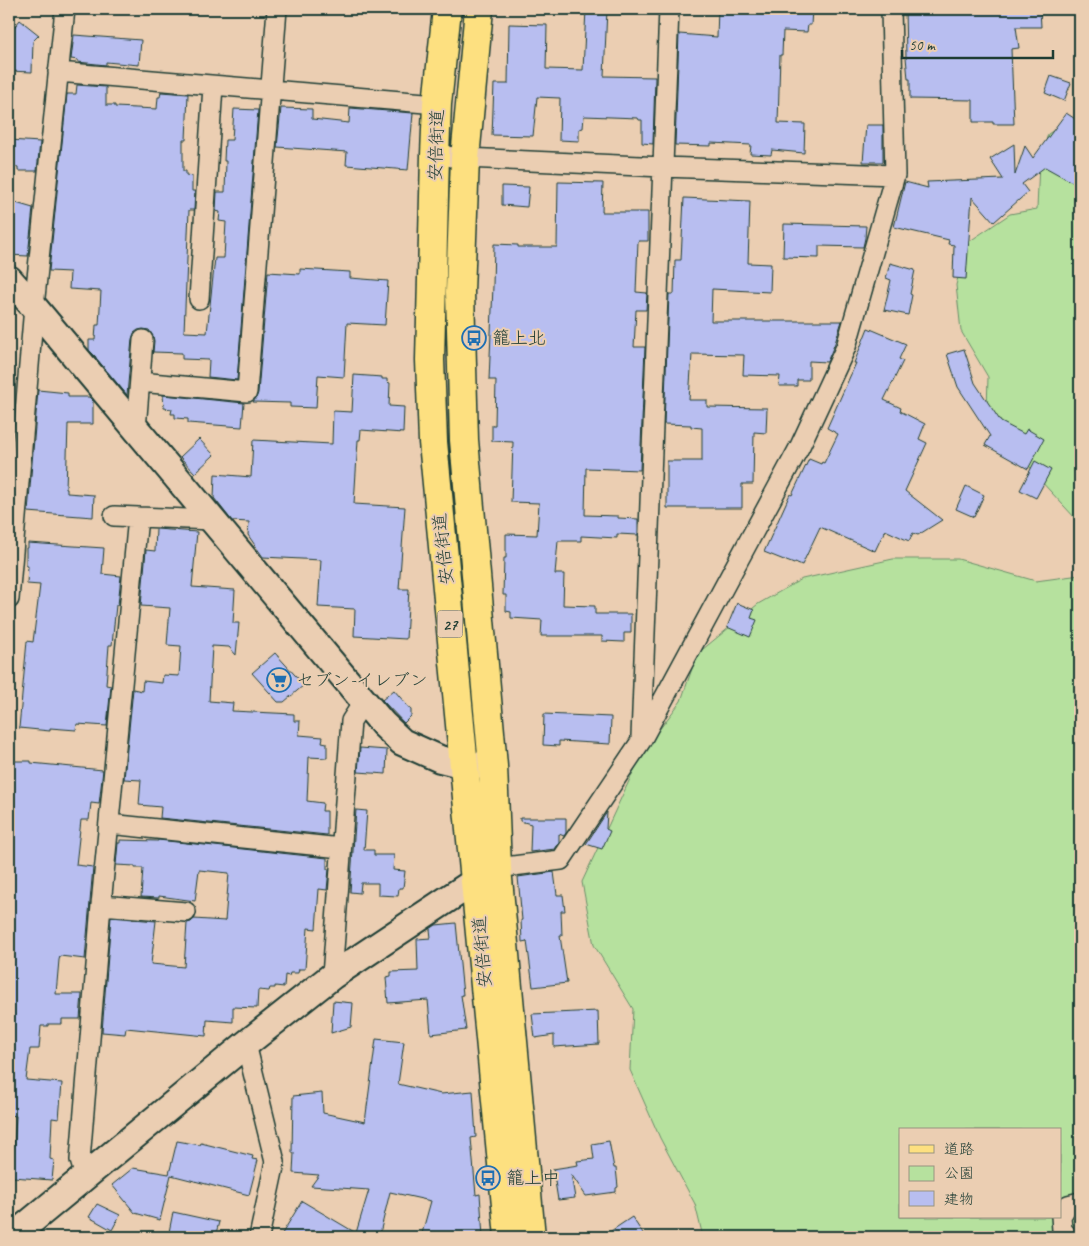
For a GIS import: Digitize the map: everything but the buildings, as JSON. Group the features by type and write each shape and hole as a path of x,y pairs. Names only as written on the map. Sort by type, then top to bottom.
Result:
{"main road":[{"name":"安倍街道","path":"447,9 437,104 434,155 430,360 433,442 464,764 486,874 530,1237"},
{"name":"安倍街道","path":"479,9 465,158 460,292 464,440 493,766 486,874 509,1237"}],"street":[{"path":"9,599 34,307 65,9"},
{"path":"140,382 247,392 277,9"},
{"path":"641,741 669,9"},
{"path":"12,1237 246,1044 332,976 486,874 561,860 641,741 800,446 846,348 895,175 891,9"},
{"path":"58,72 437,104"},
{"path":"199,299 213,86"},
{"path":"434,155 662,167 895,175"},
{"path":"9,279 383,724 402,742 440,760 493,766"},
{"path":"136,429 143,340"},
{"path":"114,516 212,520"},
{"path":"85,1177 80,1160 101,905 138,517"},
{"path":"332,976 351,721 364,701"},
{"path":"109,824 342,848"},
{"path":"101,905 186,912"},
{"path":"246,1044 275,1162 259,1237"},
{"path":"1062,1214 1068,1205 1080,1202"},
{"path":"1061,1218 1062,1230 1069,1237"}],"green space":[{"path":"1080,119 1080,547 1076,519 1039,479 987,410 988,377 961,331 956,285 967,243 1010,214 1037,209 1039,163 1048,134 1068,121"},
{"path":"893,559 958,559 1036,581 1080,575 1080,1237 703,1237 695,1204 660,1138 630,1070 633,1009 594,945 582,882 643,751 681,701 697,654 758,604 802,579"}],"place":[{"name":"籠上北","path":"474,338"},
{"name":"セブン-イレブン","path":"279,680"},
{"name":"籠上中","path":"488,1178"}]}
